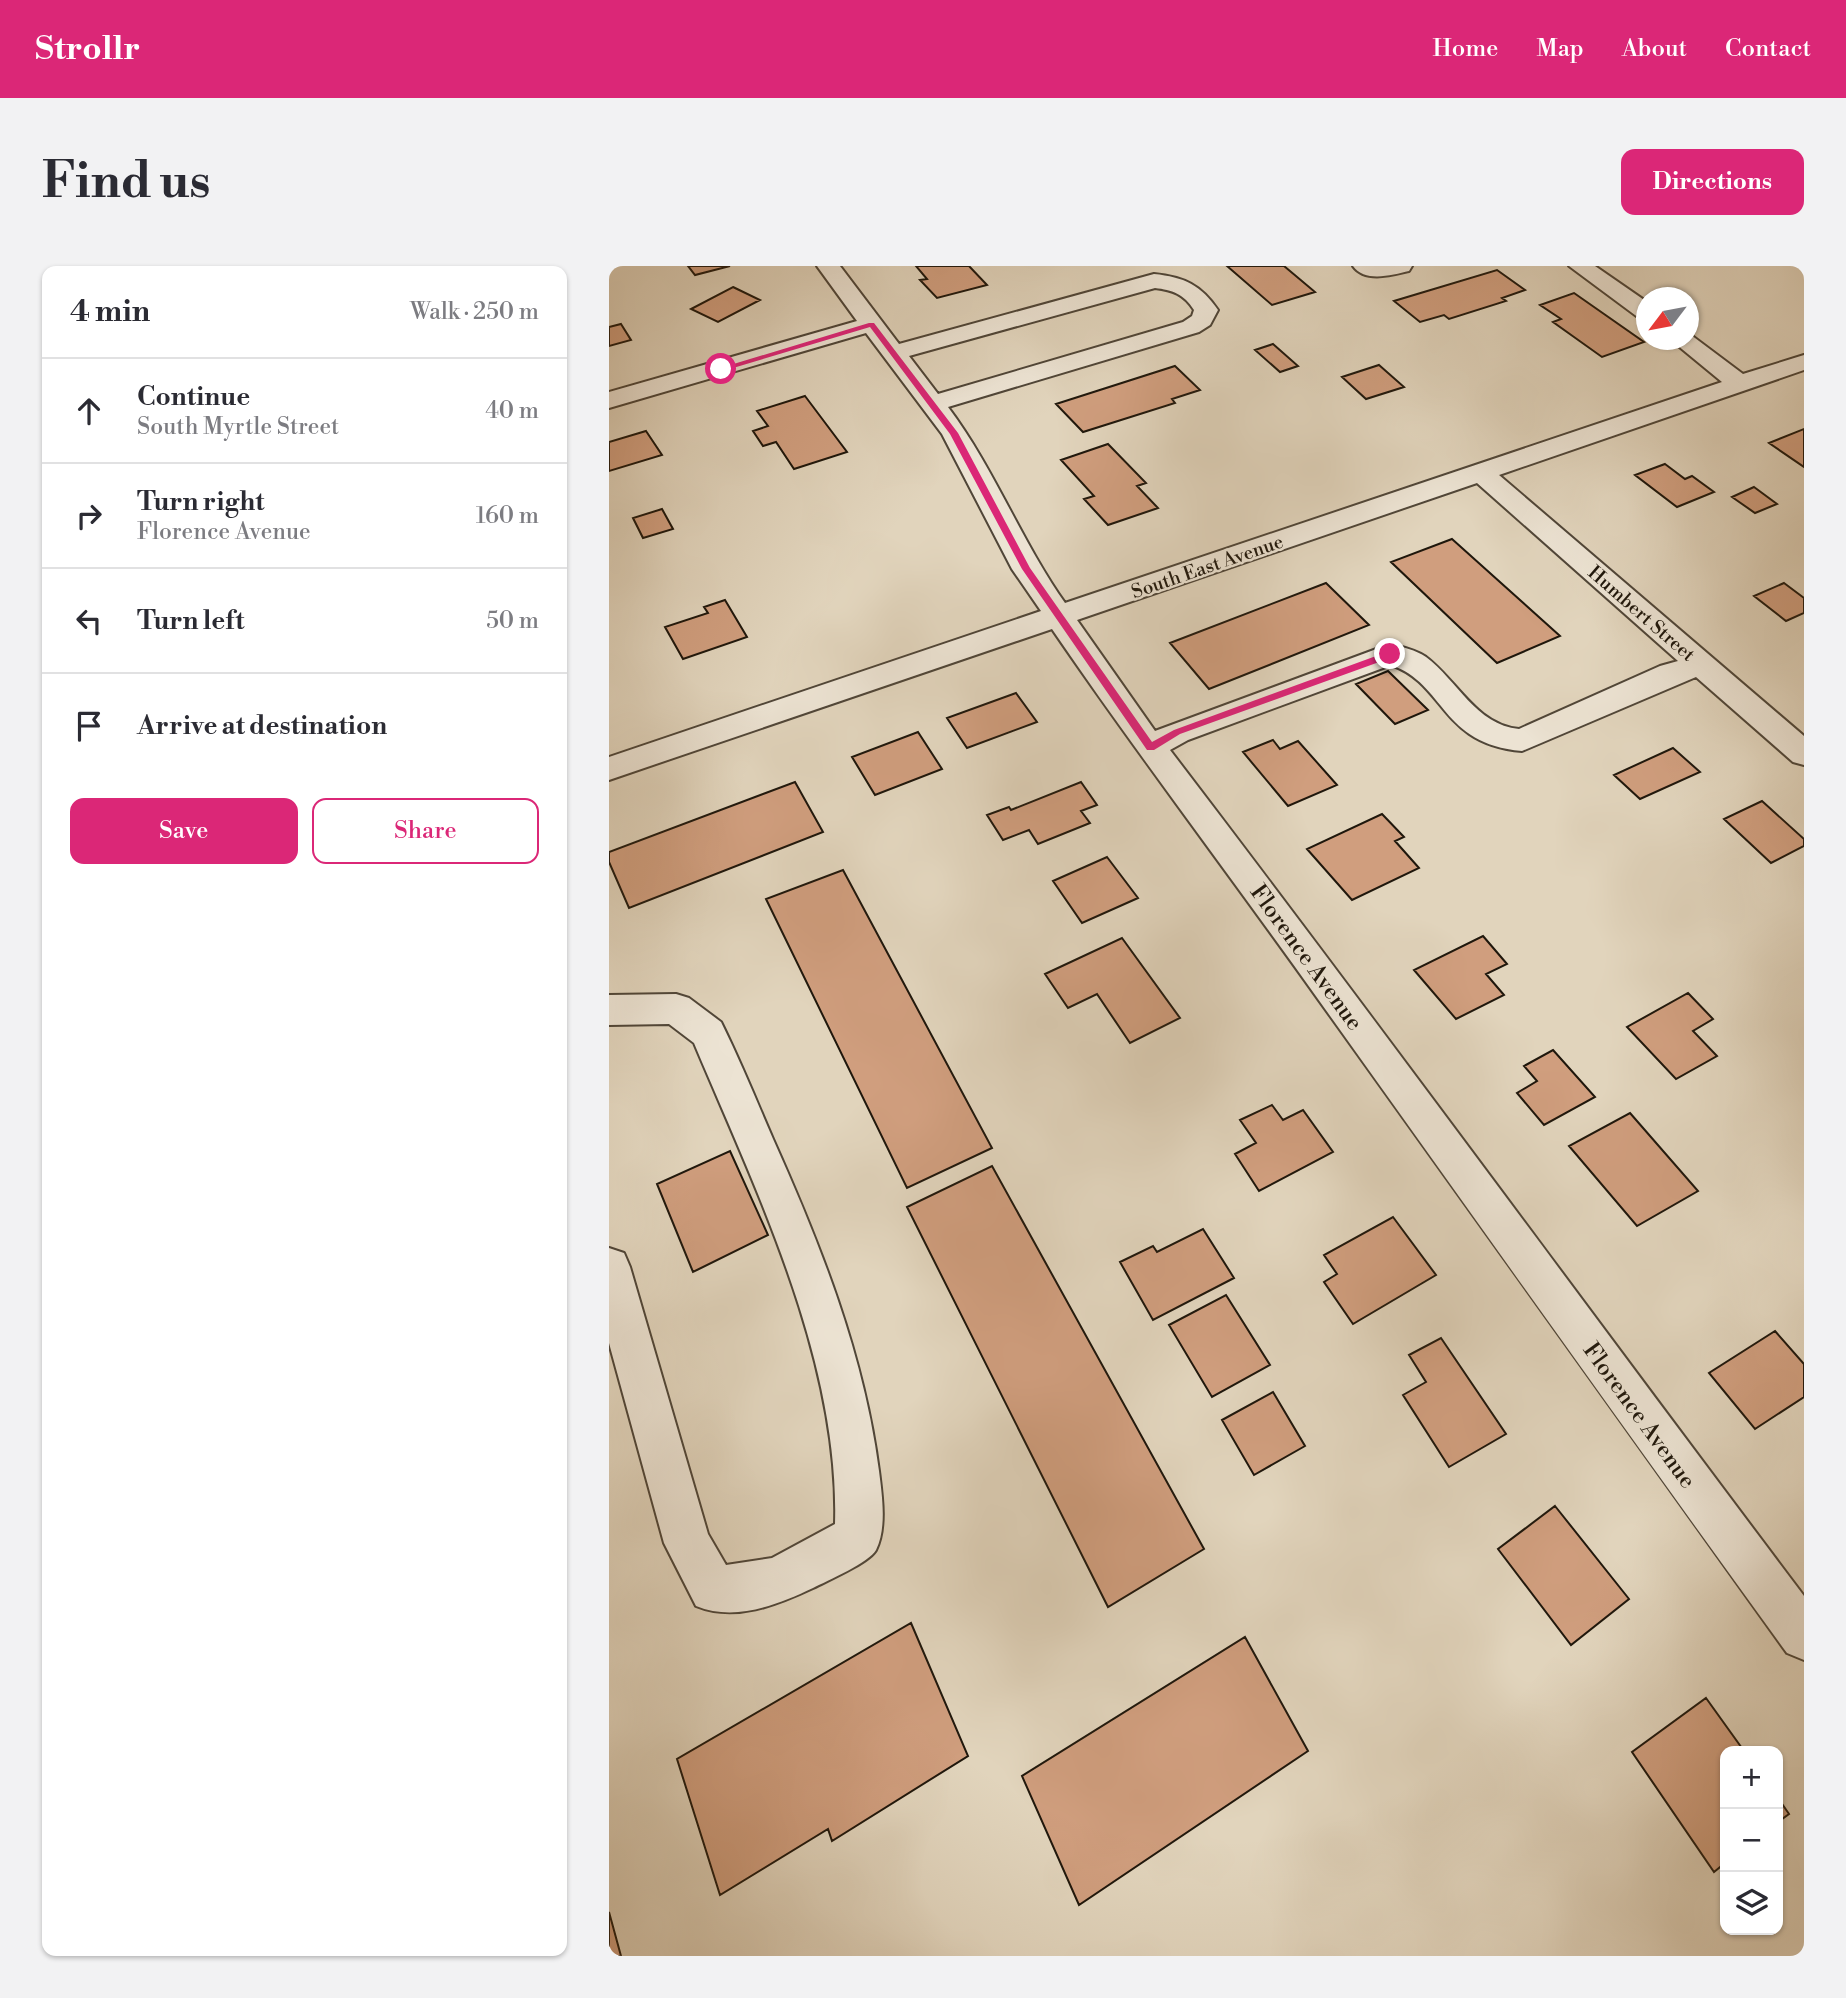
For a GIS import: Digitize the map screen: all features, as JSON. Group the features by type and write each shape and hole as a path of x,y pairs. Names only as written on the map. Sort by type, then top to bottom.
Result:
{"street":[{"name":"Florence Avenue","path":"828,266 969,457 1026,569 1151,747 1322,976 1539,1278 1804,1636"},
{"path":"1364,266 1381,271 1401,266"},
{"path":"1580,266 1636,305"},
{"path":"894,353 1154,281 1180,282 1197,295 1206,310 1202,320 1191,327 932,404"},
{"path":"609,400 872,324"},
{"path":"1696,350 1739,383"},
{"name":"South East Avenue","path":"609,769 1804,362"},
{"name":"Humbert Street","path":"1479,471 1804,754"},
{"path":"1151,747 1177,732 1390,654 1414,662 1483,732 1501,741 1522,740 1671,673 1702,665"},
{"path":"609,1010 675,1009 708,1033 799,1243 814,1288 850,1417 859,1494 858,1537 785,1578 740,1590 713,1589 687,1543 609,1267"}],"building":[{"path":"688,266 730,266 695,275"},
{"path":"916,266 969,266 987,285 937,298 920,280 927,279"},
{"path":"1227,266 1284,266 1315,292 1272,305"},
{"path":"1497,270 1525,290 1502,298 1506,301 1449,319 1444,315 1420,322 1394,301"},
{"path":"733,287 760,300 718,322 691,309"},
{"path":"1574,293 1636,336 1636,345 1602,357 1553,322 1561,319 1540,305"},
{"path":"621,324 631,340 609,346 609,327"},
{"path":"1273,344 1298,366 1280,372 1255,350"},
{"path":"1379,365 1404,387 1366,399 1342,377"},
{"path":"1175,366 1200,390 1172,399 1175,403 1083,432 1056,404"},
{"path":"805,396 847,452 794,469 776,442 763,446 753,431 768,426 757,411"},
{"path":"1804,429 1804,467 1769,443"},
{"path":"646,431 662,455 609,471 609,442"},
{"path":"1108,444 1146,483 1137,486 1158,508 1108,525 1084,499 1094,496 1061,460"},
{"path":"1665,464 1685,479 1692,476 1714,492 1677,507 1635,475"},
{"path":"1754,487 1777,504 1755,513 1732,497"},
{"path":"662,509 673,529 643,538 633,518"},
{"path":"1452,539 1560,636 1497,663 1391,562"},
{"path":"1326,583 1369,625 1209,689 1170,643"},
{"path":"1784,583 1804,598 1804,613 1786,621 1754,596"},
{"path":"725,600 747,637 683,659 665,627 708,613 704,607"},
{"path":"1388,671 1428,710 1395,724 1356,684"},
{"path":"1016,693 1037,722 967,748 947,718"},
{"path":"918,732 942,769 875,795 852,757"},
{"path":"1273,740 1280,749 1298,741 1337,785 1288,806 1243,752"},
{"path":"1673,748 1700,772 1640,799 1614,775"},
{"path":"795,782 823,832 629,908 609,862 609,852"},
{"path":"1081,782 1097,805 1081,811 1090,823 1038,844 1029,830 1003,840 987,815 1009,807 1011,810"},
{"path":"1762,801 1804,839 1804,846 1771,863 1724,819"},
{"path":"1382,814 1404,837 1395,841 1419,868 1352,900 1307,849"},
{"path":"1107,857 1138,898 1082,923 1053,881"},
{"path":"843,870 992,1148 907,1188 766,899"},
{"path":"1483,936 1507,964 1486,974 1504,995 1456,1019 1414,970"},
{"path":"1122,938 1180,1018 1130,1043 1097,994 1068,1008 1045,974"},
{"path":"1688,993 1713,1019 1693,1031 1717,1056 1676,1079 1627,1027"},
{"path":"1553,1050 1595,1097 1544,1125 1517,1093 1537,1081 1524,1066"},
{"path":"1272,1105 1283,1120 1303,1110 1333,1152 1259,1191 1235,1154 1256,1143 1240,1120"},
{"path":"1630,1113 1698,1191 1637,1226 1569,1146"},
{"path":"730,1151 768,1235 693,1272 657,1184"},
{"path":"992,1166 1204,1549 1108,1607 907,1207"},
{"path":"1393,1217 1436,1275 1353,1324 1324,1282 1337,1274 1324,1255"},
{"path":"1203,1229 1234,1278 1153,1320 1120,1262 1153,1246 1157,1252"},
{"path":"1226,1295 1270,1365 1212,1397 1169,1325"},
{"path":"1775,1331 1804,1364 1804,1397 1755,1429 1709,1373"},
{"path":"1441,1338 1506,1434 1449,1467 1403,1395 1426,1382 1409,1355"},
{"path":"1273,1392 1305,1446 1254,1475 1222,1420"},
{"path":"1555,1506 1629,1599 1571,1645 1498,1549"},
{"path":"911,1623 968,1756 832,1841 828,1829 720,1895 677,1759"},
{"path":"1245,1637 1308,1751 1079,1905 1022,1776"},
{"path":"1706,1698 1740,1746 1720,1746 1720,1867 1714,1872 1632,1752"},
{"path":"1783,1805 1789,1814 1783,1818"},
{"path":"609,1912 621,1956 609,1956"}],"route":[{"path":"721,369 872,324 954,433 1026,569 1151,747 1177,732 1390,654"}]}
